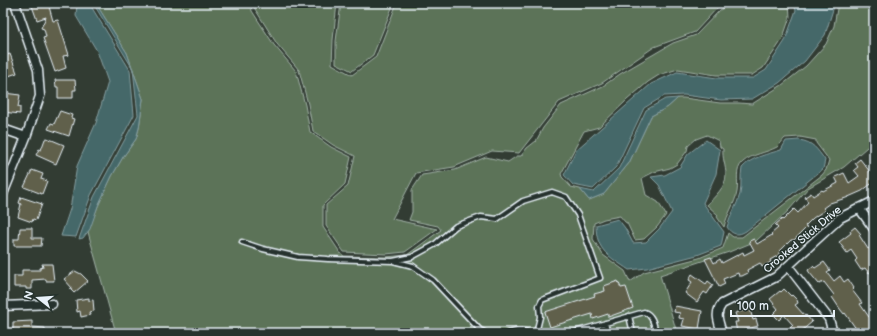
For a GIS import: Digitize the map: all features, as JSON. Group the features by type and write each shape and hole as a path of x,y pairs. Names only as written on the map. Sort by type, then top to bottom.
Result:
{"street":[{"path":"3,194 26,137 40,96 38,70 15,3"},
{"path":"3,129 26,137"},
{"name":"Crooked Stick Drive","path":"722,333 717,317 718,310 722,304 776,277 837,221 874,201"},
{"name":"Crooked Stick Drive","path":"859,208 874,229"},
{"path":"788,266 829,319 833,333"},
{"path":"3,306 52,304"}],"lane":[{"path":"393,261 412,257 434,244 456,226 481,218 497,219 523,201 552,192 566,197 578,215 600,278 542,300 539,306 540,317 536,333"},
{"path":"242,242 298,257 393,261 413,266 433,280 480,330 486,333"},
{"path":"571,333 644,312 648,313 653,320 656,333"},
{"path":"629,316 633,333"},
{"path":"605,323 608,333"},
{"path":"507,333 516,330 527,331 530,333"}],"green space":[{"path":"97,3 250,3 252,11 274,45 296,71 310,132 331,147 351,157 345,184 323,205 323,227 341,254 344,256 386,257 407,255 441,230 438,226 409,220 412,212 412,190 422,175 455,170 486,157 508,162 517,156 521,156 527,148 536,141 543,128 561,105 603,86 620,74 673,43 696,35 720,10 731,3 789,3 790,17 782,40 763,68 752,75 716,75 678,69 659,75 648,82 627,100 599,127 584,131 561,174 571,187 580,189 589,200 604,194 629,163 651,116 668,107 678,98 720,103 752,104 782,85 806,66 826,44 834,26 838,3 874,3 874,141 844,167 808,188 789,210 756,241 729,252 660,275 677,333 116,333 88,232 112,176 136,139 143,99 127,53 98,7","holes":["707,135 719,141 720,147 723,149 726,179 720,191 707,205 718,215 717,217 724,227 736,196 737,176 740,165 747,159 777,147 785,138 800,137 816,140 816,143 829,160 826,170 822,175 742,237 733,237 728,233 723,248 699,258 644,272 630,282 625,271 603,255 593,239 594,223 604,219 620,216 627,223 635,240 644,239 657,227 666,215 658,202 646,195 642,178 677,164 687,151 688,146 696,139"]},
{"path":"253,3 337,3 332,64 352,75 376,57 397,3 725,3 718,7 695,32 654,47 602,83 559,102 519,153 492,151 454,167 416,173 392,219 437,229 405,252 386,254 344,252 326,226 326,205 348,186 355,156 333,145 313,131 299,70 277,44 255,9"},
{"path":"341,3 394,3 373,55 352,71 336,63 336,41"}],"water":[{"path":"77,3 89,3 130,70 134,115 91,195 76,237 61,236 70,209 77,166 96,123 108,82 97,51 76,16"},
{"path":"93,3 97,3 98,7 127,53 132,67"},
{"path":"793,3 835,3 825,35 805,61 779,83 752,99 721,100 684,95 664,96 644,108 616,167 593,189 573,185 564,175 576,150 651,84 677,72 717,78 753,78 766,70 785,41 796,10"},
{"path":"133,71 143,99 136,139 112,176 98,206 90,229 83,238 79,239 94,197 138,115"},
{"path":"678,98 668,107 651,116 629,163 604,194 589,200 580,189 594,192 619,168 646,110 665,99"},
{"path":"706,140 720,150 716,174 703,203 724,232 721,246 697,255 647,268 629,270 610,257 598,241 596,225 618,219 633,243 646,242 659,229 672,212 659,185 651,177 665,175 680,167 688,154"},
{"path":"799,140 808,142 817,149 825,160 823,169 746,231 740,234 731,232 727,227 740,194 742,168 750,161 781,150 786,141"}],"building":[{"path":"31,3 48,3 53,21 58,20 69,55 63,56 66,68 55,72 43,38 46,37 44,29 41,28 46,17 37,20"},
{"path":"10,54 17,73 3,78 3,56"},
{"path":"55,80 75,80 76,90 73,90 73,98 58,98 58,87 56,87"},
{"path":"4,93 20,95 18,107 20,107 20,114 3,112"},
{"path":"60,111 72,115 71,118 74,119 69,136 48,129 51,123 54,124"},
{"path":"47,138 64,145 56,164 36,155 39,149 41,150 45,139"},
{"path":"860,159 874,177 874,188 871,184 862,191 830,203 823,208 825,210 813,218 805,226 807,227 794,240 791,240 779,252 779,255 770,260 771,262 762,267 760,263 747,270 748,273 742,276 739,276 738,273 723,279 725,284 719,287 705,259 711,257 714,263 720,259 722,263 743,252 744,255 754,250 749,241 754,239 757,244 772,235 771,234 778,228 775,225 782,219 783,220 794,209 798,213 808,202 805,197 811,193 813,196 838,183 835,177 844,173 849,183 859,176 854,170 858,167 855,163"},
{"path":"32,170 43,174 41,179 47,181 42,194 24,187"},
{"path":"21,197 42,204 36,220 33,219 32,222 18,217"},
{"path":"855,227 861,234 859,235 868,249 871,247 874,251 874,257 871,259 874,262 874,270 869,273 865,268 861,270 855,261 857,259 851,250 847,253 839,242 851,233 850,231"},
{"path":"20,228 32,228 32,238 42,238 41,246 14,246 14,239 19,239"},
{"path":"824,262 830,270 827,272 834,281 840,276 844,282 848,279 854,288 852,290 862,303 860,304 869,317 874,313 874,333 859,333 845,313 844,314 840,309 832,297 834,295 824,282 819,284 809,272 808,270 813,266 815,268"},
{"path":"42,264 52,264 54,281 46,281 46,279 32,280 32,289 26,289 26,287 14,287 14,276 22,276 22,270 40,270 40,268 43,267"},
{"path":"75,271 81,274 88,281 74,293 70,289 72,288 64,279"},
{"path":"692,274 706,284 708,281 713,285 707,294 704,292 697,302 685,293 692,282 689,280"},
{"path":"618,281 621,288 626,287 633,308 608,317 608,314 593,319 592,314 550,327 545,312 595,296 594,294 605,291 604,286"},
{"path":"784,289 797,300 798,303 795,305 812,322 799,333 793,333 789,329 793,325 784,315 779,320 773,314 778,309 770,299"},
{"path":"89,298 89,301 93,300 94,311 89,312 90,315 81,317 80,311 77,312 76,300"},
{"path":"675,306 702,311 699,329 682,326 684,319 679,318 680,313 674,312"},
{"path":"750,309 753,320 756,319 758,326 737,332 735,322 738,322 735,313"},
{"path":"32,321 32,327 45,328 45,333 13,333 13,322"}]}
